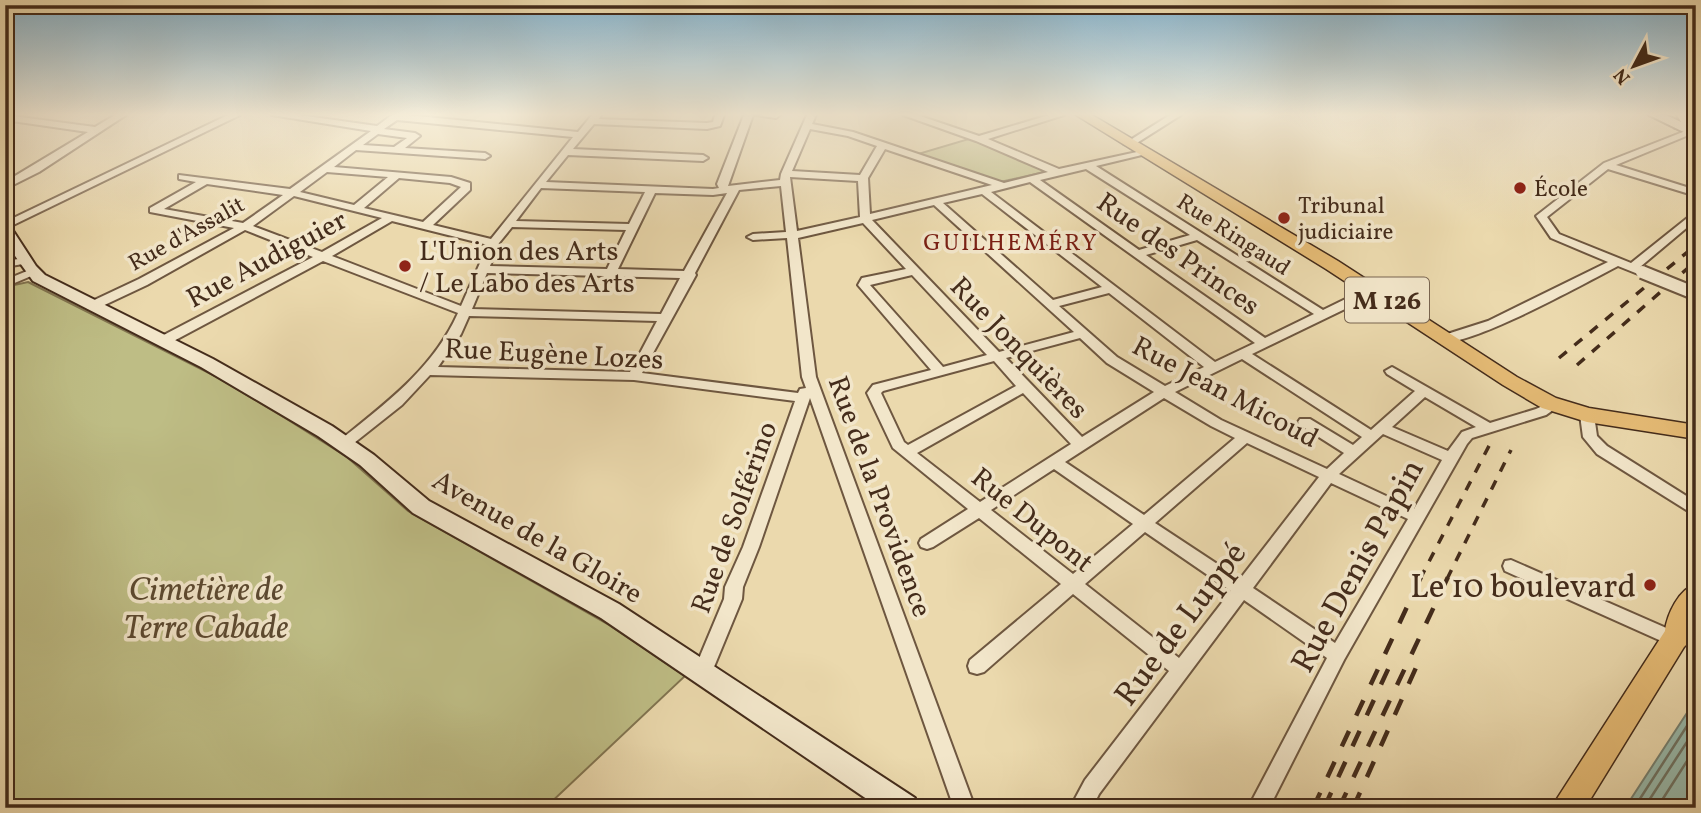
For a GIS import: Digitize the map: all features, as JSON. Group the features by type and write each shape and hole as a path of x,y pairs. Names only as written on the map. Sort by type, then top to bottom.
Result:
{"main road":[{"name":"M 126","path":"1144,153 1372,290 1551,404 1587,415 1696,432"},
{"path":"1567,808 1683,631 1680,619 1696,594"}],"street":[{"path":"5,186 39,170 63,153"},
{"path":"5,228 160,153"},
{"name":"Rue d'Assalit","path":"92,306 143,282 244,226 347,153"},
{"path":"456,153 485,156"},
{"path":"344,444 397,402 451,341 494,243 564,153"},
{"path":"587,153 703,158"},
{"path":"730,188 722,184 734,153"},
{"path":"786,178 797,153"},
{"path":"864,219 863,178 877,153"},
{"path":"906,153 1003,185"},
{"path":"1012,153 1057,172"},
{"path":"753,237 793,236 1087,165 1122,153"},
{"path":"1640,153 1607,165 1541,216 1561,239 1692,293"},
{"name":"Rue Ringaud","path":"1087,165 1323,315"},
{"path":"1607,165 1696,193"},
{"path":"327,169 452,180 467,186 425,227"},
{"path":"356,209 397,175"},
{"path":"183,177 293,193 494,243"},
{"path":"539,185 713,192 786,178 863,178"},
{"name":"Rue de la Providence","path":"786,178 809,377 808,397 823,421 965,808"},
{"name":"Rue des Princes","path":"1031,178 1263,343"},
{"path":"206,180 154,210 244,226 466,312 667,318"},
{"path":"634,376 691,275 730,188"},
{"path":"611,272 652,189"},
{"path":"983,190 1214,368"},
{"name":"Rue Jean Micoud","path":"936,202 1112,360 1245,437 1417,517"},
{"path":"1637,270 1696,214"},
{"name":"Rue Audiguier","path":"163,341 391,218"},
{"name":"Rue Jonquières","path":"864,219 1080,444"},
{"path":"511,224 633,227"},
{"name":"Avenue de la Gloire","path":"5,228 29,267 92,306 207,363 344,444 421,507 610,611 905,808"},
{"path":"1137,254 1198,236"},
{"path":"1446,339 1492,324 1616,263"},
{"path":"5,264 29,267"},
{"path":"5,284 29,267"},
{"path":"483,269 691,275"},
{"path":"913,271 866,281 864,285 939,371 1082,334"},
{"path":"1050,305 1109,289"},
{"path":"927,543 1164,392 1372,290"},
{"path":"1242,354 1377,433 1451,458"},
{"name":"Rue Eugène Lozes","path":"427,371 634,376 808,397"},
{"name":"Rue Dupont","path":"939,371 878,388 874,393 893,438 907,452 1181,670"},
{"path":"1392,371 1489,429"},
{"path":"907,452 1024,387"},
{"name":"Rue de Luppé","path":"1080,808 1092,787 1328,475 1424,390"},
{"name":"Rue de Solférino","path":"702,673 733,599 734,587 808,397"},
{"name":"Rue Denis Papin","path":"1258,808 1338,655 1451,458 1468,435 1541,412 1551,404"},
{"path":"1587,415 1590,437 1602,450 1696,510"},
{"path":"1305,422 1354,452"},
{"path":"977,666 1245,437"},
{"path":"1053,461 1338,655"},
{"path":"1511,566 1683,631"}],"green space":[{"path":"1007,153 1049,171 1000,182 918,154"},
{"name":"Cimetière de Terre Cabade","path":"28,282 215,376 347,457 408,511 609,625 685,676 545,808 5,808 5,287"}],"water":[{"path":"1696,699 1696,808 1625,808"}],"railway":[{"path":"1559,358 1696,245"},
{"path":"1577,365 1696,261"},
{"path":"1421,578 1491,442"},
{"path":"1447,579 1511,450"},
{"path":"1339,808 1448,577"},
{"path":"1313,808 1421,578"},
{"path":"1353,808 1419,661"},
{"path":"1324,808 1390,665"}],"place":[{"name":"École","path":"1520,188"},
{"name":"Tribunal judiciaire","path":"1284,218"},
{"name":"L'Union des Arts / Le Labo des Arts","path":"405,266"},
{"name":"Le 10 boulevard","path":"1650,585"}],"district":[{"name":"GUILHEMÉRY","path":"1011,242"}]}
